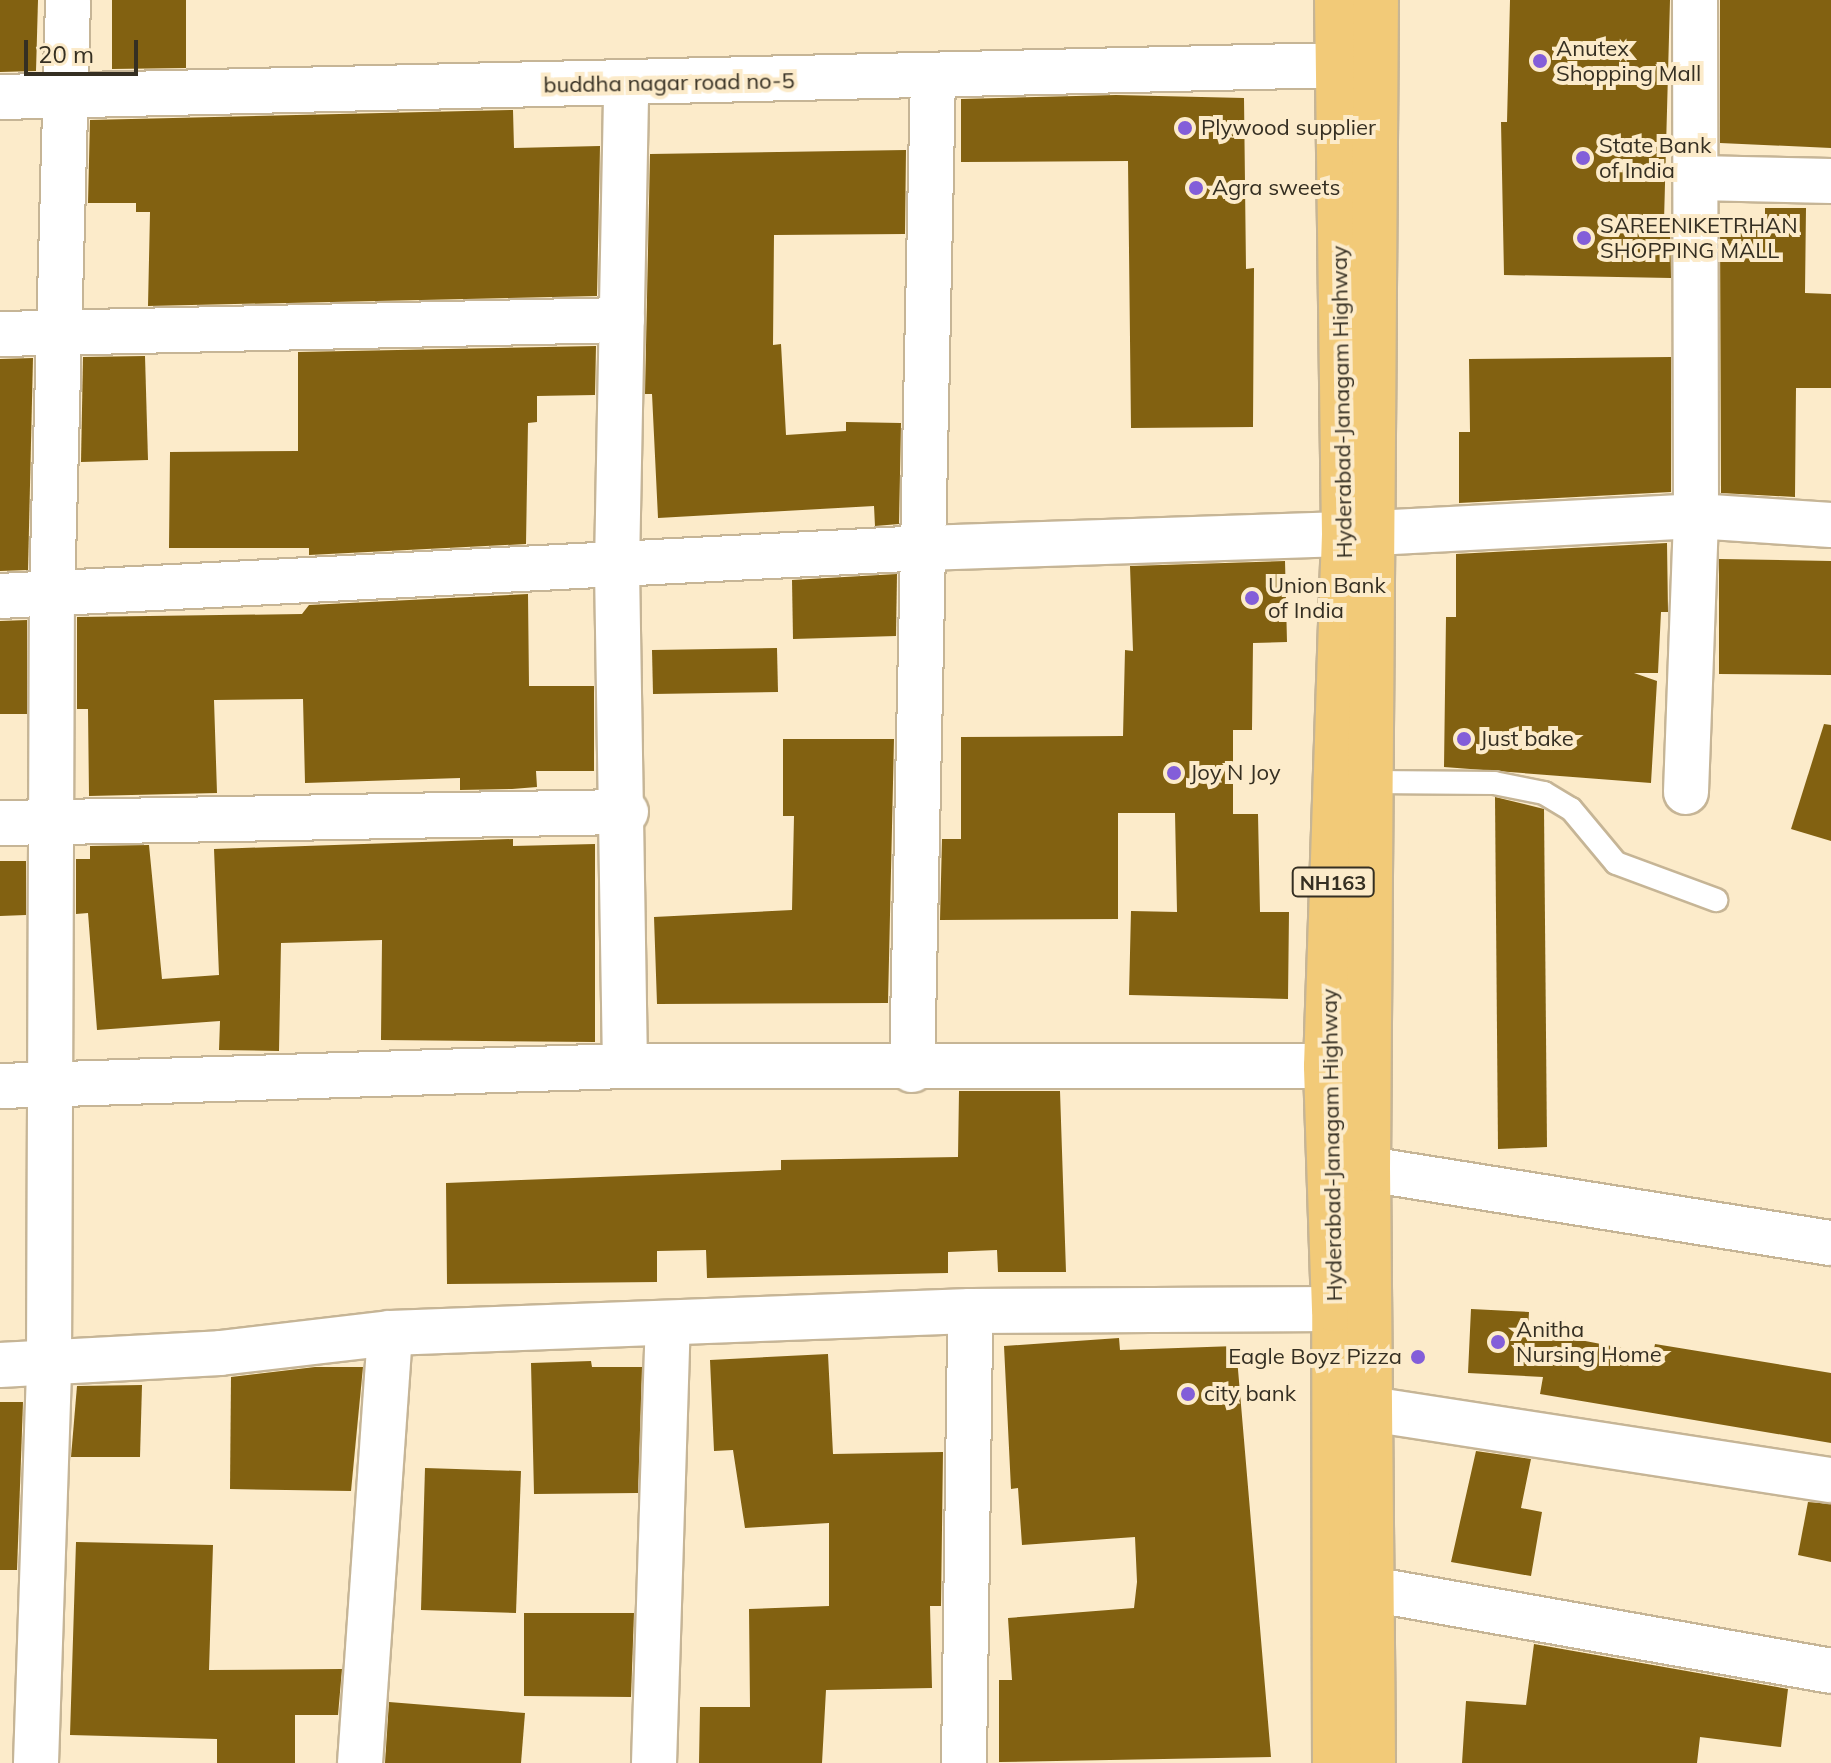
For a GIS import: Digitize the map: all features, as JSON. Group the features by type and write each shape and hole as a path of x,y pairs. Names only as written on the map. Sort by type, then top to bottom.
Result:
{"highway":[{"name":"Hyderabad-Janagam Highway","path":"1337,0 1372,782 1368,1169 1373,1763"},
{"name":"Hyderabad-Janagam Highway","path":"1335,1763 1334,1309 1326,1066 1359,534 1376,0"}],"street":[{"path":"36,1763 49,1364 45,1085 55,822 52,595 68,0"},
{"path":"1686,792 1696,516 1695,0"},
{"name":"buddha nagar road no-5","path":"0,97 1338,65"},
{"path":"912,1070 933,76"},
{"path":"625,1066 626,812 617,566 626,84"},
{"path":"1697,178 1831,181"},
{"path":"0,334 622,320"},
{"path":"0,596 924,548 1359,534 1696,516 1831,525"},
{"path":"0,823 626,812"},
{"path":"0,1086 625,1066 912,1070 1326,1066"},
{"path":"1368,1169 1831,1243"},
{"path":"0,1365 49,1364 390,1333 668,1325 970,1311 1334,1309"},
{"path":"964,1763 970,1311"},
{"path":"654,1763 668,1325"},
{"path":"360,1763 390,1333"},
{"path":"1371,1409 1831,1480"},
{"path":"1371,1589 1831,1671"}],"lane":[{"path":"1372,782 1494,783 1544,793 1571,809 1616,863 1716,900"}],"building":[{"path":"0,0 38,0 36,71 0,72"},
{"path":"112,0 186,0 186,68 112,69"},
{"path":"1510,0 1670,0 1664,221 1670,221 1671,278 1504,275 1501,122 1507,122"},
{"path":"1720,0 1831,0 1831,148 1720,143"},
{"path":"1116,95 1244,98 1246,269 1254,268 1253,427 1131,428 1128,161 961,162 961,99"},
{"path":"513,110 514,148 600,146 597,296 148,306 150,212 136,212 136,203 88,203 90,120"},
{"path":"906,150 905,234 774,235 773,345 781,344 786,435 846,431 846,422 901,423 899,524 875,526 874,506 658,518 652,394 645,394 650,154"},
{"path":"1765,208 1806,208 1805,293 1831,294 1831,388 1796,388 1795,497 1721,493 1720,222 1765,222"},
{"path":"596,346 595,395 537,396 537,422 528,423 526,544 309,555 309,548 169,548 170,452 298,451 298,352"},
{"path":"145,356 148,460 81,462 83,357"},
{"path":"1671,357 1671,492 1459,503 1459,432 1470,432 1469,359"},
{"path":"33,358 28,570 0,571 0,359"},
{"path":"1667,543 1668,612 1661,612 1658,673 1634,673 1657,681 1651,783 1444,767 1446,617 1456,617 1456,554"},
{"path":"1719,559 1831,561 1831,675 1719,674"},
{"path":"1285,561 1287,642 1253,643 1252,730 1233,730 1233,814 1258,814 1260,912 1289,912 1288,999 1129,995 1131,911 1177,912 1175,813 1118,813 1118,919 940,920 942,839 961,839 961,737 1123,736 1125,650 1133,651 1130,566"},
{"path":"897,574 896,636 793,639 792,580"},
{"path":"528,594 529,686 594,686 594,771 536,771 537,787 512,789 460,790 460,778 305,783 303,699 214,700 217,793 89,796 88,709 77,709 77,617 302,614 309,605"},
{"path":"27,620 27,714 0,714 0,621"},
{"path":"777,648 778,692 653,694 652,650"},
{"path":"1824,724 1831,725 1831,841 1791,829"},
{"path":"783,739 894,739 888,1003 657,1004 654,917 792,910 794,816 783,816"},
{"path":"1495,797 1544,809 1547,1147 1498,1149"},
{"path":"513,839 513,846 595,844 595,1042 381,1040 382,940 281,943 279,1051 219,1050 220,1021 97,1030 88,913 76,914 76,859 90,859 90,846 149,845 162,979 219,975 214,849"},
{"path":"0,861 26,861 26,915 0,916"},
{"path":"959,1091 1060,1091 1066,1272 998,1272 997,1250 948,1252 948,1273 707,1278 706,1250 657,1251 657,1282 447,1284 446,1183 781,1170 781,1160 958,1157"},
{"path":"1471,1309 1529,1312 1528,1330 1653,1354 1655,1344 1831,1373 1831,1443 1540,1394 1543,1377 1468,1373"},
{"path":"1119,1338 1120,1350 1236,1346 1271,1757 999,1762 999,1680 1012,1680 1008,1618 1134,1608 1137,1582 1135,1537 1022,1545 1018,1488 1011,1489 1004,1346"},
{"path":"828,1354 833,1454 943,1452 941,1606 930,1606 932,1688 826,1690 822,1763 699,1763 700,1707 750,1707 749,1609 829,1606 829,1523 745,1528 733,1450 714,1451 710,1360"},
{"path":"591,1361 592,1367 642,1367 638,1493 534,1494 531,1363"},
{"path":"315,1367 363,1367 351,1491 230,1489 231,1377"},
{"path":"142,1385 140,1457 71,1457 77,1386"},
{"path":"0,1402 23,1402 17,1570 0,1570"},
{"path":"1476,1451 1531,1459 1521,1508 1542,1512 1531,1576 1451,1562"},
{"path":"425,1468 521,1471 516,1613 421,1610"},
{"path":"1808,1502 1831,1504 1831,1562 1798,1555"},
{"path":"76,1542 213,1545 209,1670 342,1669 338,1715 295,1715 295,1763 217,1763 217,1739 70,1735"},
{"path":"524,1613 634,1613 631,1697 524,1696"},
{"path":"1534,1644 1788,1689 1781,1747 1700,1737 1697,1763 1462,1763 1466,1701 1526,1705"},
{"path":"389,1702 525,1713 521,1763 385,1763"}],"place":[{"name":"Anutex Shopping Mall","path":"1540,61"},
{"name":"Plywood supplier","path":"1185,128"},
{"name":"State Bank of India","path":"1583,158"},
{"name":"Agra sweets","path":"1196,188"},
{"name":"SAREENIKETRHAN SHOPPING MALL","path":"1584,238"},
{"name":"Union Bank of India","path":"1252,598"},
{"name":"Just bake","path":"1464,739"},
{"name":"Joy N Joy","path":"1174,773"},
{"name":"Anitha Nursing Home","path":"1498,1342"},
{"name":"Eagle Boyz Pizza","path":"1418,1357"},
{"name":"city bank","path":"1188,1394"}]}
